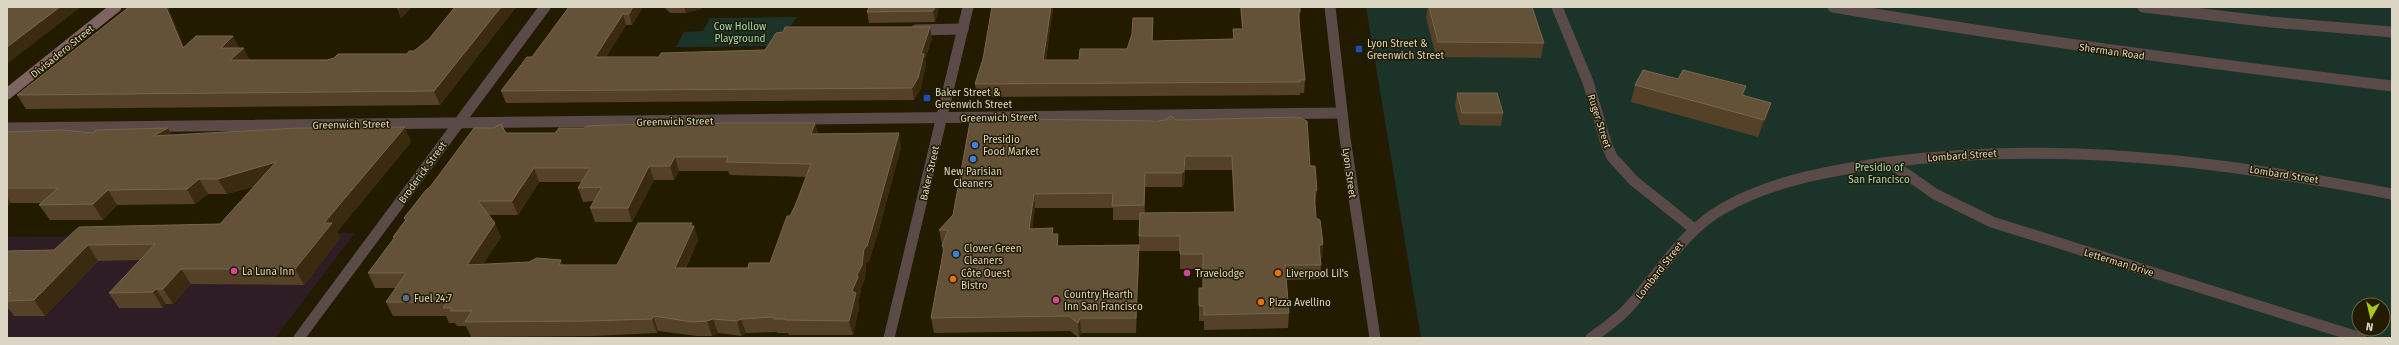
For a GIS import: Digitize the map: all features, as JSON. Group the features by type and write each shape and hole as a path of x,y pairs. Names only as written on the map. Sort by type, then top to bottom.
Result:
{"main road":[{"name":"Divisadero Street","path":"7,94 116,7"}],"street":[{"name":"Broderick Street","path":"299,338 545,7"},
{"name":"Baker Street","path":"890,338 968,7"},
{"name":"Lyon Street","path":"1330,7 1342,113 1375,338"},
{"name":"Ruger Street","path":"1557,7 1596,107 1602,134 1611,155 1640,186 1693,228"},
{"name":"Sherman Road","path":"1833,7 1986,33 2134,54 2392,86"},
{"path":"2143,7 2271,22 2392,32"},
{"path":"907,30 963,29"},
{"name":"Greenwich Street","path":"7,128 1342,113"},
{"name":"Lombard Street","path":"1591,338 1604,331 1629,308 1674,249 1693,228 1722,208 1774,187 1820,174 1889,162 1985,153 2114,154 2254,169 2392,194"},
{"name":"Letterman Drive","path":"1889,162 1935,194 1992,222 2361,338"}],"shaded area":[{"path":"355,233 275,338 7,338 7,237"}],"green space":[{"name":"Presidio of San Francisco","path":"1366,7 2392,7 2392,338 1421,338"},
{"name":"Cow Hollow Playground","path":"797,17 777,46 676,47 684,32 703,31 710,18"}],"building":[{"path":"7,7 60,7 7,47"},
{"path":"129,7 166,7 183,48 196,36 233,36 221,48 244,48 230,60 327,60 334,58 338,54 407,54 409,51 414,51 429,39 455,7 501,7 434,91 17,95"},
{"path":"569,7 633,7 629,14 623,14 595,57 659,57 661,53 765,50 776,33 783,32 785,27 930,27 921,54 924,54 918,78 912,88 501,91 527,57 532,57"},
{"path":"869,7 935,7 933,11 867,12"},
{"path":"992,7 1051,7 1043,60 1079,60 1080,49 1127,49 1132,34 1133,18 1153,18 1152,41 1234,39 1233,29 1243,29 1241,7 1300,7 1300,12 1298,13 1305,80 1300,80 1300,82 975,84 983,59"},
{"path":"1429,7 1532,7 1544,43 1438,42"},
{"path":"1643,70 1678,79 1683,70 1746,86 1742,95 1771,103 1764,120 1635,85"},
{"path":"1457,93 1497,93 1503,113 1462,113"},
{"path":"1171,116 1176,120 1298,117 1307,121 1310,166 1315,166 1317,190 1314,190 1316,218 1320,220 1323,244 1319,246 1321,265 1285,265 1289,313 1204,315 1204,306 1199,306 1199,288 1203,288 1203,254 1180,254 1180,236 1139,236 1140,213 1235,212 1232,156 1185,156 1184,171 1182,173 1145,173 1144,205 1112,206 1113,193 1034,194 1029,229 1053,228 1052,234 1058,234 1057,246 1139,245 1136,318 1080,318 1078,323 1069,316 931,318 944,248 942,246 948,230 939,230 953,215 970,122 1021,122 1021,119 1157,121 1165,120"},
{"path":"686,121 688,126 720,123 815,123 811,134 899,133 867,246 864,249 862,265 852,291 856,293 849,321 785,320 774,319 774,317 741,319 737,321 713,319 693,322 653,316 652,319 465,322 472,311 450,311 452,308 443,308 447,302 386,302 406,273 368,273 395,237 393,237 406,220 404,218 430,187 474,128 493,128 501,124 506,133 555,133 559,128 584,128 588,126 611,125 679,124","holes":["675,157 728,157 726,162 811,164 795,206 790,216 787,216 770,263 749,263 748,268 675,268 694,226 690,226 692,223 638,223 617,265 559,265 561,260 537,258 529,262 467,265 495,223 478,201 512,201 534,168 590,168 578,188 602,187 590,208 628,208 649,166 670,166"]},
{"path":"405,127 324,223 332,223 295,269 181,269 163,289 156,289 153,292 109,293 155,244 88,245 34,300 7,301 7,297 11,293 7,293 7,251 54,250 79,227 220,224 276,162 218,179 199,179 187,189 108,190 93,204 39,205 58,188 7,188 7,132 63,130 93,133 96,130 168,128 153,136 299,128"}],"place":[{"name":"Lyon Street & Greenwich Street","path":"1359,49"},
{"name":"Baker Street & Greenwich Street","path":"927,98"},
{"name":"Presidio Food Market","path":"975,145"},
{"name":"New Parisian Cleaners","path":"973,159"},
{"name":"Clover Green Cleaners","path":"956,254"},
{"name":"La Luna Inn","path":"234,271"},
{"name":"Travelodge","path":"1187,273"},
{"name":"Liverpool Lil's","path":"1278,273"},
{"name":"Côte Ouest Bistro","path":"953,279"},
{"name":"Fuel 24:7","path":"406,298"},
{"name":"Country Hearth Inn San Francisco","path":"1056,300"},
{"name":"Pizza Avellino","path":"1261,302"}]}
